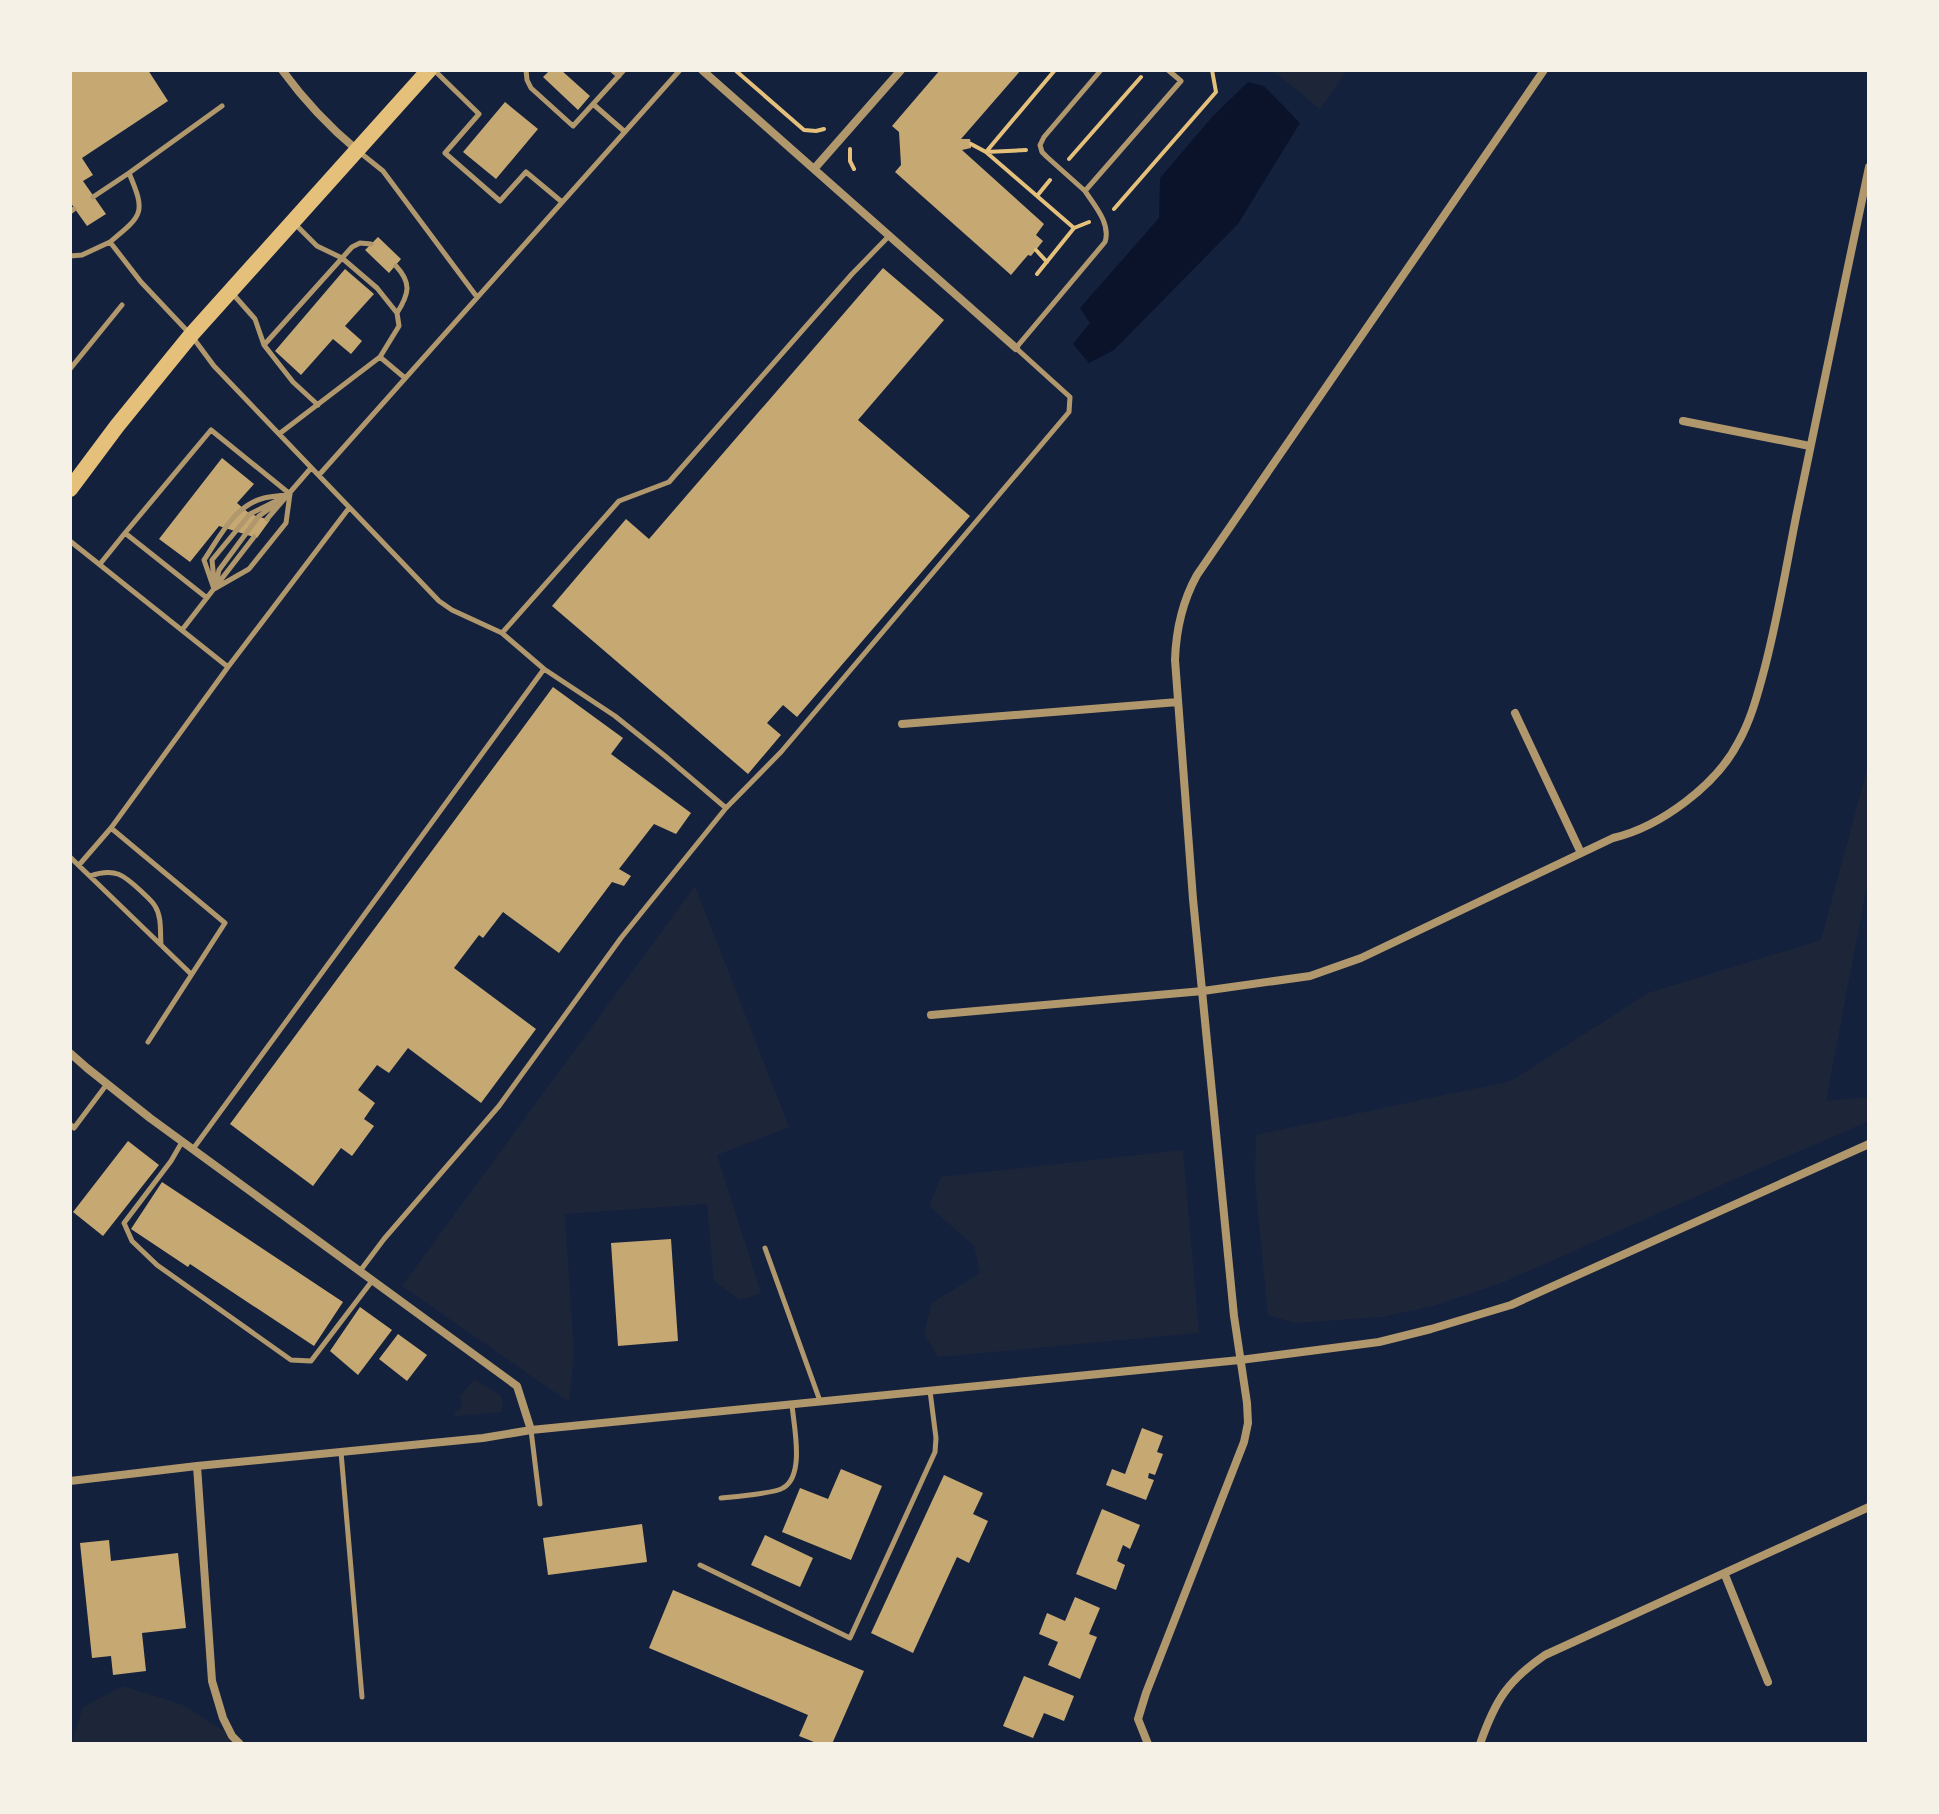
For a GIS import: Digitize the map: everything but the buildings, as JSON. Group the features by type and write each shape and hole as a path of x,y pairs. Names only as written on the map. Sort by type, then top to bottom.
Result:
{"main road":[{"path":"70,489 191,335 432,70"}],"street":[{"path":"282,70 300,95 357,151"},
{"path":"702,70 1016,348"},
{"path":"814,169 901,70"},
{"path":"1148,1744 1138,1719 1146,1693 1244,1442 1248,1423 1193,899 1175,660 1176,638 1187,593 1197,575 1544,70"},
{"path":"931,1015 1203,991 1310,976 1344,966 1613,838 1631,834 1695,794 1719,771 1739,743 1752,713 1771,647 1869,167"},
{"path":"1683,421 1810,446"},
{"path":"902,724 1178,702"},
{"path":"1515,713 1581,853"},
{"path":"70,1053 193,1150 517,1386 531,1430"},
{"path":"70,1481 483,1438 531,1430 1240,1360 1379,1342 1511,1305 1869,1144"},
{"path":"197,1466 212,1681 223,1718 240,1744"},
{"path":"1480,1744 1492,1711 1502,1695 1514,1679 1545,1655 1869,1507"},
{"path":"1725,1575 1768,1682"}],"lane":[{"path":"432,70 479,114 445,153 500,201 526,172 562,202"},
{"path":"526,70 531,88 573,126 624,70"},
{"path":"612,70 619,76"},
{"path":"318,476 680,70"},
{"path":"359,1272 499,1106 621,938 726,808 781,752 1069,412 1070,397 1016,348 1105,242 1107,231 1085,191 1042,152 1040,145 1101,70"},
{"path":"1085,191 1181,81 1168,70"},
{"path":"593,104 625,132"},
{"path":"93,197 222,106"},
{"path":"357,151 383,171 477,297"},
{"path":"70,256 82,255 110,242 137,217 141,209 140,199 129,173"},
{"path":"279,434 380,357 399,326 397,313 377,288 342,258 317,246 293,223"},
{"path":"502,633 619,501 669,482 889,236"},
{"path":"110,242 214,366 439,601 502,633 544,669 615,716 726,808"},
{"path":"264,345 352,247 360,243 371,244"},
{"path":"396,266 408,286 397,313"},
{"path":"231,292 255,319 264,345 293,382 318,405"},
{"path":"70,369 122,305"},
{"path":"380,357 405,378"},
{"path":"100,564 211,430 290,494"},
{"path":"267,519 311,468"},
{"path":"214,589 219,570 259,516 290,494"},
{"path":"214,589 249,569 286,523 290,494"},
{"path":"214,589 212,560 250,514 290,494"},
{"path":"214,589 204,560 225,528 242,508 263,498 290,494"},
{"path":"79,865 111,828 349,508"},
{"path":"125,533 207,598"},
{"path":"182,630 254,537"},
{"path":"70,541 228,667"},
{"path":"193,1150 544,669"},
{"path":"111,828 225,923 148,1042"},
{"path":"70,857 191,974"},
{"path":"90,876 104,871 118,873 148,898 155,905 160,918 161,945"},
{"path":"70,1124 74,1128 107,1084"},
{"path":"183,1142 124,1223 132,1241 157,1265 291,1360 311,1361 372,1281"},
{"path":"765,1248 820,1402"},
{"path":"700,1565 850,1638 935,1452 930,1391"},
{"path":"721,1498 782,1490 794,1479 797,1463 792,1405"},
{"path":"531,1430 540,1504"},
{"path":"341,1451 362,1697"}],"path":[{"path":"735,70 804,130 824,129"},
{"path":"1114,209 1216,92 1212,70"},
{"path":"1065,163 1141,77"},
{"path":"971,144 986,152 1026,150"},
{"path":"1037,196 1050,180"},
{"path":"1037,274 1074,228"},
{"path":"1036,250 1047,262"}],"shaded area":[{"path":"1272,70 1347,70 1320,109"},
{"path":"1248,82 1264,86 1300,123 1238,224 1114,350 1089,363 1073,344 1090,323 1080,308 1159,218 1160,178 1213,116"},
{"path":"1869,762 1869,875 1826,1101 1869,1097 1869,1121 1504,1282 1433,1306 1381,1317 1295,1323 1268,1315 1255,1182 1256,1135 1511,1081 1648,993 1821,940"},
{"path":"695,886 789,1127 717,1155 761,1293 740,1300 714,1281 707,1204 565,1214 574,1354 569,1402 402,1286"},
{"path":"1183,1150 1199,1333 938,1357 924,1333 932,1303 980,1273 974,1246 929,1206 941,1177"},
{"path":"474,1379 500,1395 503,1401 501,1412 455,1416 454,1411 462,1407 459,1398"},
{"path":"123,1686 183,1705 240,1744 71,1744 83,1707"}]}
